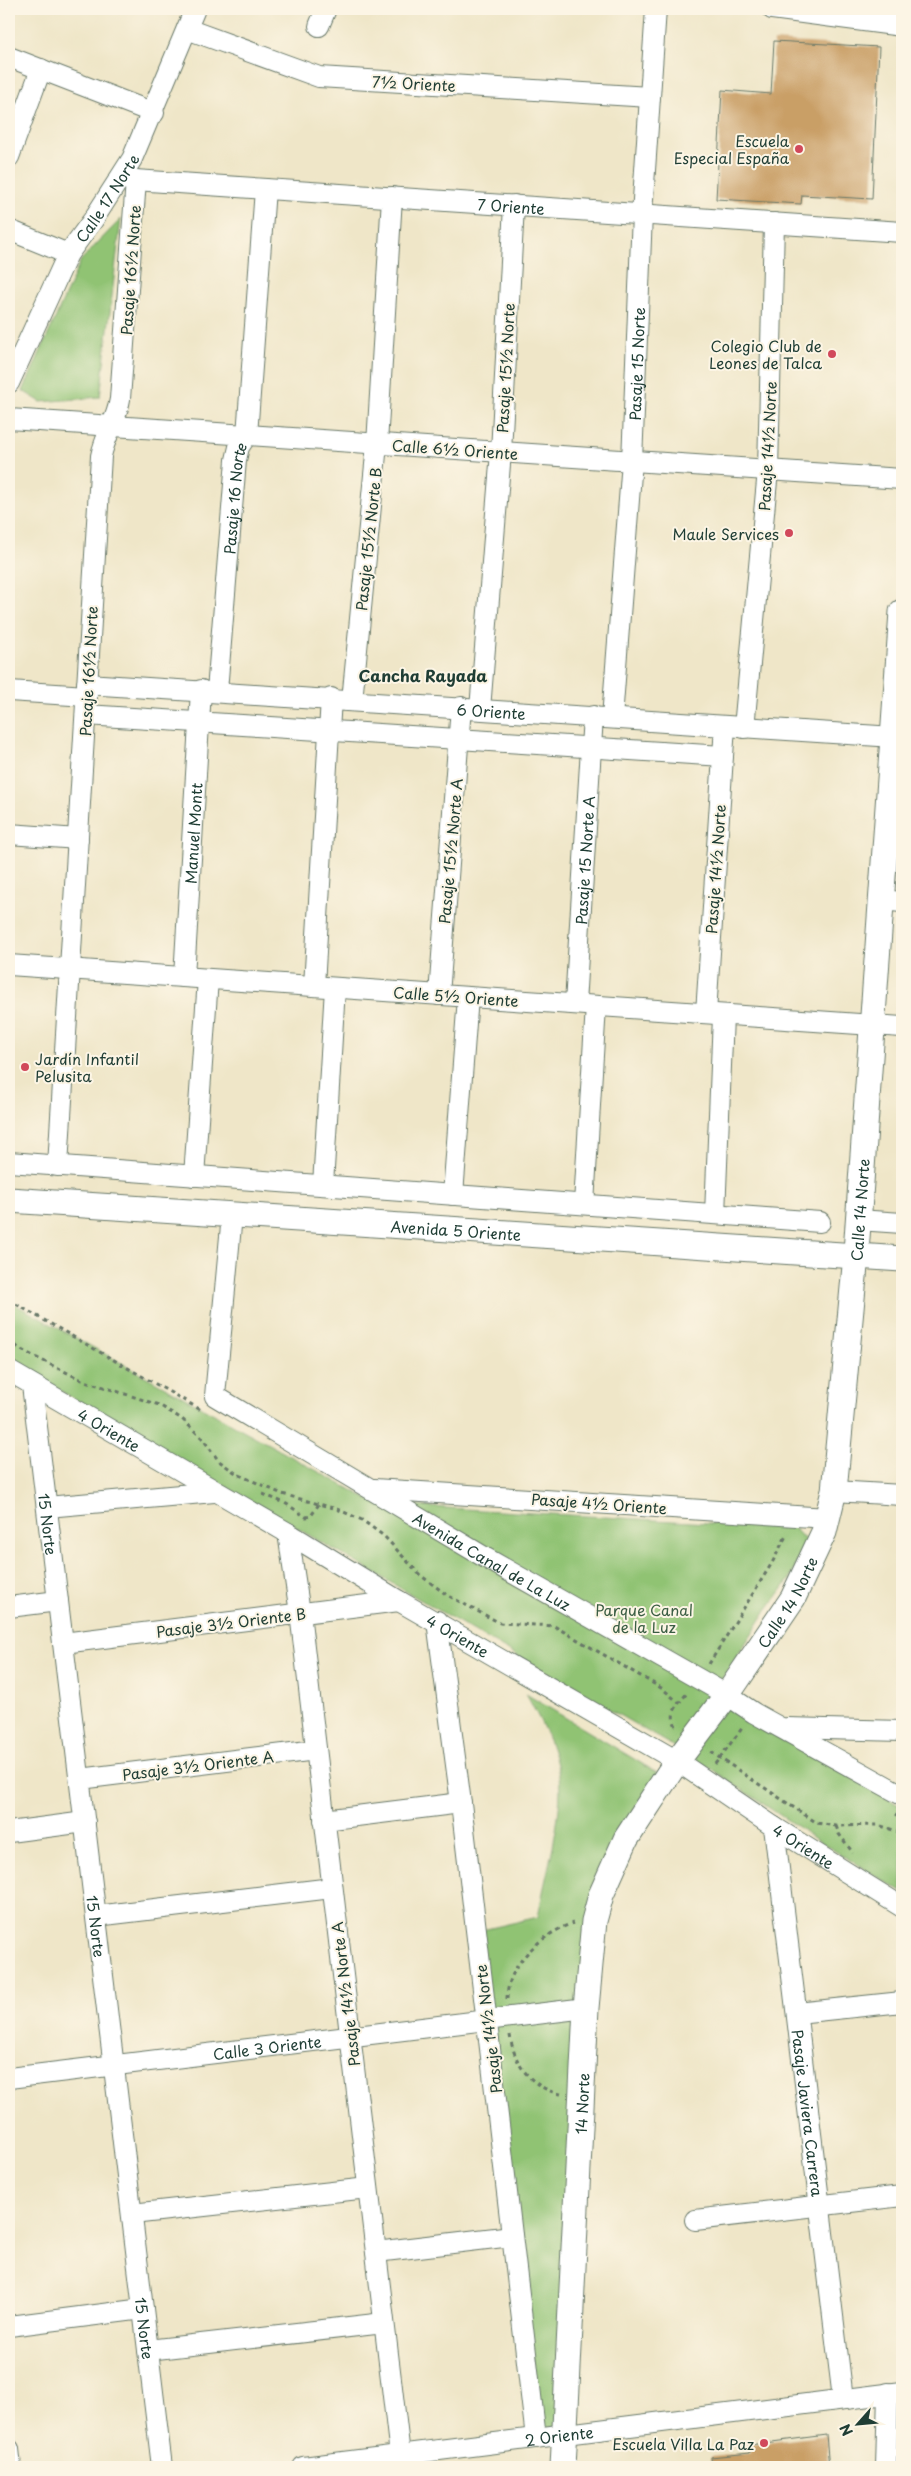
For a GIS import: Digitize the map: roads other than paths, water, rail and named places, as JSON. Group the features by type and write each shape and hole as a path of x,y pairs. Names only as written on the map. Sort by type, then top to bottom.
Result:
{"street":[{"name":"Calle 17 Norte","path":"9,384 14,358 68,254 128,180 132,159 154,113 194,9"},
{"name":"Pasaje 15 Norte","path":"602,717 632,461 642,214 656,9"},
{"path":"772,9 902,26"},
{"name":"7½ Oriente","path":"187,29 319,77 650,97"},
{"path":"9,57 154,113"},
{"path":"9,157 41,69"},
{"name":"7 Oriente","path":"128,180 902,232"},
{"name":"Pasaje 16½ Norte","path":"58,1166 102,456 106,439 119,410 120,399 128,180"},
{"name":"Pasaje 16 Norte","path":"209,691 236,460 239,447 247,435 264,189"},
{"name":"Pasaje 15½ Norte B","path":"352,701 377,444 392,197"},
{"name":"Pasaje 15½ Norte","path":"471,708 501,452 514,205"},
{"name":"Pasaje 14½ Norte","path":"715,1214 714,1014 723,756 735,726 768,470 774,223"},
{"path":"9,230 68,254"},
{"name":"Calle 6½ Oriente","path":"9,419 902,479"},
{"name":"Calle 14 Norte","path":"677,1761 727,1695 793,1598 813,1560 828,1518 834,1491 856,1256 872,1025 891,901 897,785 894,736 902,612"},
{"name":"6 Oriente","path":"9,691 87,698 198,722 723,756"},
{"name":"6 Oriente","path":"87,698 209,691 894,736"},
{"name":"Manuel Montt","path":"184,977 198,722 209,691"},
{"path":"314,986 331,698"},
{"name":"Pasaje 15½ Norte A","path":"438,995 459,739 471,708"},
{"name":"Pasaje 15 Norte A","path":"575,1004 591,748 602,717"},
{"path":"9,834 78,839"},
{"name":"Calle 5½ Oriente","path":"9,965 902,1027"},
{"path":"194,1176 208,979"},
{"path":"323,1185 334,988"},
{"path":"453,1195 468,997"},
{"path":"584,1204 596,1006"},
{"path":"9,1162 820,1222"},
{"name":"Avenida 5 Oriente","path":"9,1200 902,1259"},
{"name":"Avenida Canal de La Luz","path":"232,1215 215,1396 486,1558 727,1695 754,1713 902,1795"},
{"path":"858,1220 902,1223"},
{"name":"4 Oriente","path":"9,1370 399,1601 437,1621 677,1761 774,1827 902,1907"},
{"name":"15 Norte","path":"32,1385 162,2467"},
{"name":"Pasaje 4½ Oriente","path":"371,1489 828,1518"},
{"path":"834,1491 902,1496"},
{"path":"47,1507 214,1492"},
{"name":"Pasaje 14½ Norte A","path":"288,1534 300,1613 400,2455"},
{"path":"9,1607 58,1601"},
{"name":"Pasaje 3½ Oriente B","path":"63,1642 399,1601"},
{"name":"Pasaje 14½ Norte","path":"437,1621 461,1803 536,2438"},
{"path":"783,1728 902,1731"},
{"name":"Pasaje 3½ Oriente A","path":"80,1779 316,1750"},
{"name":"14 Norte","path":"564,2467 581,2095 594,1921 604,1887 626,1839 677,1761"},
{"path":"324,1820 461,1803"},
{"path":"9,1832 85,1822"},
{"name":"Pasaje Javiera Carrera","path":"774,1827 798,2013 843,2399"},
{"path":"96,1916 332,1888"},
{"path":"798,2013 902,2002"},
{"name":"Calle 3 Oriente","path":"9,2078 586,2008"},
{"path":"132,2214 368,2188"},
{"path":"695,2220 902,2196"},
{"path":"376,2252 512,2236"},
{"path":"9,2326 143,2309"},
{"path":"148,2350 384,2324"},
{"path":"886,2467 895,2392"},
{"name":"2 Oriente","path":"303,2467 895,2392"},
{"path":"9,2449 11,2467"}],"place":[{"name":"Escuela Especial España","path":"799,149"},
{"name":"Colegio Club de Leones de Talca","path":"832,354"},
{"name":"Maule Services","path":"789,533"},
{"name":"Jardín Infantil Pelusita","path":"25,1067"},
{"name":"Escuela Villa La Paz","path":"764,2443"}],"district":[{"name":"Cancha Rayada","path":"423,675"}],"park label":[{"name":"Parque Canal de la Luz","path":"644,1618"}]}
